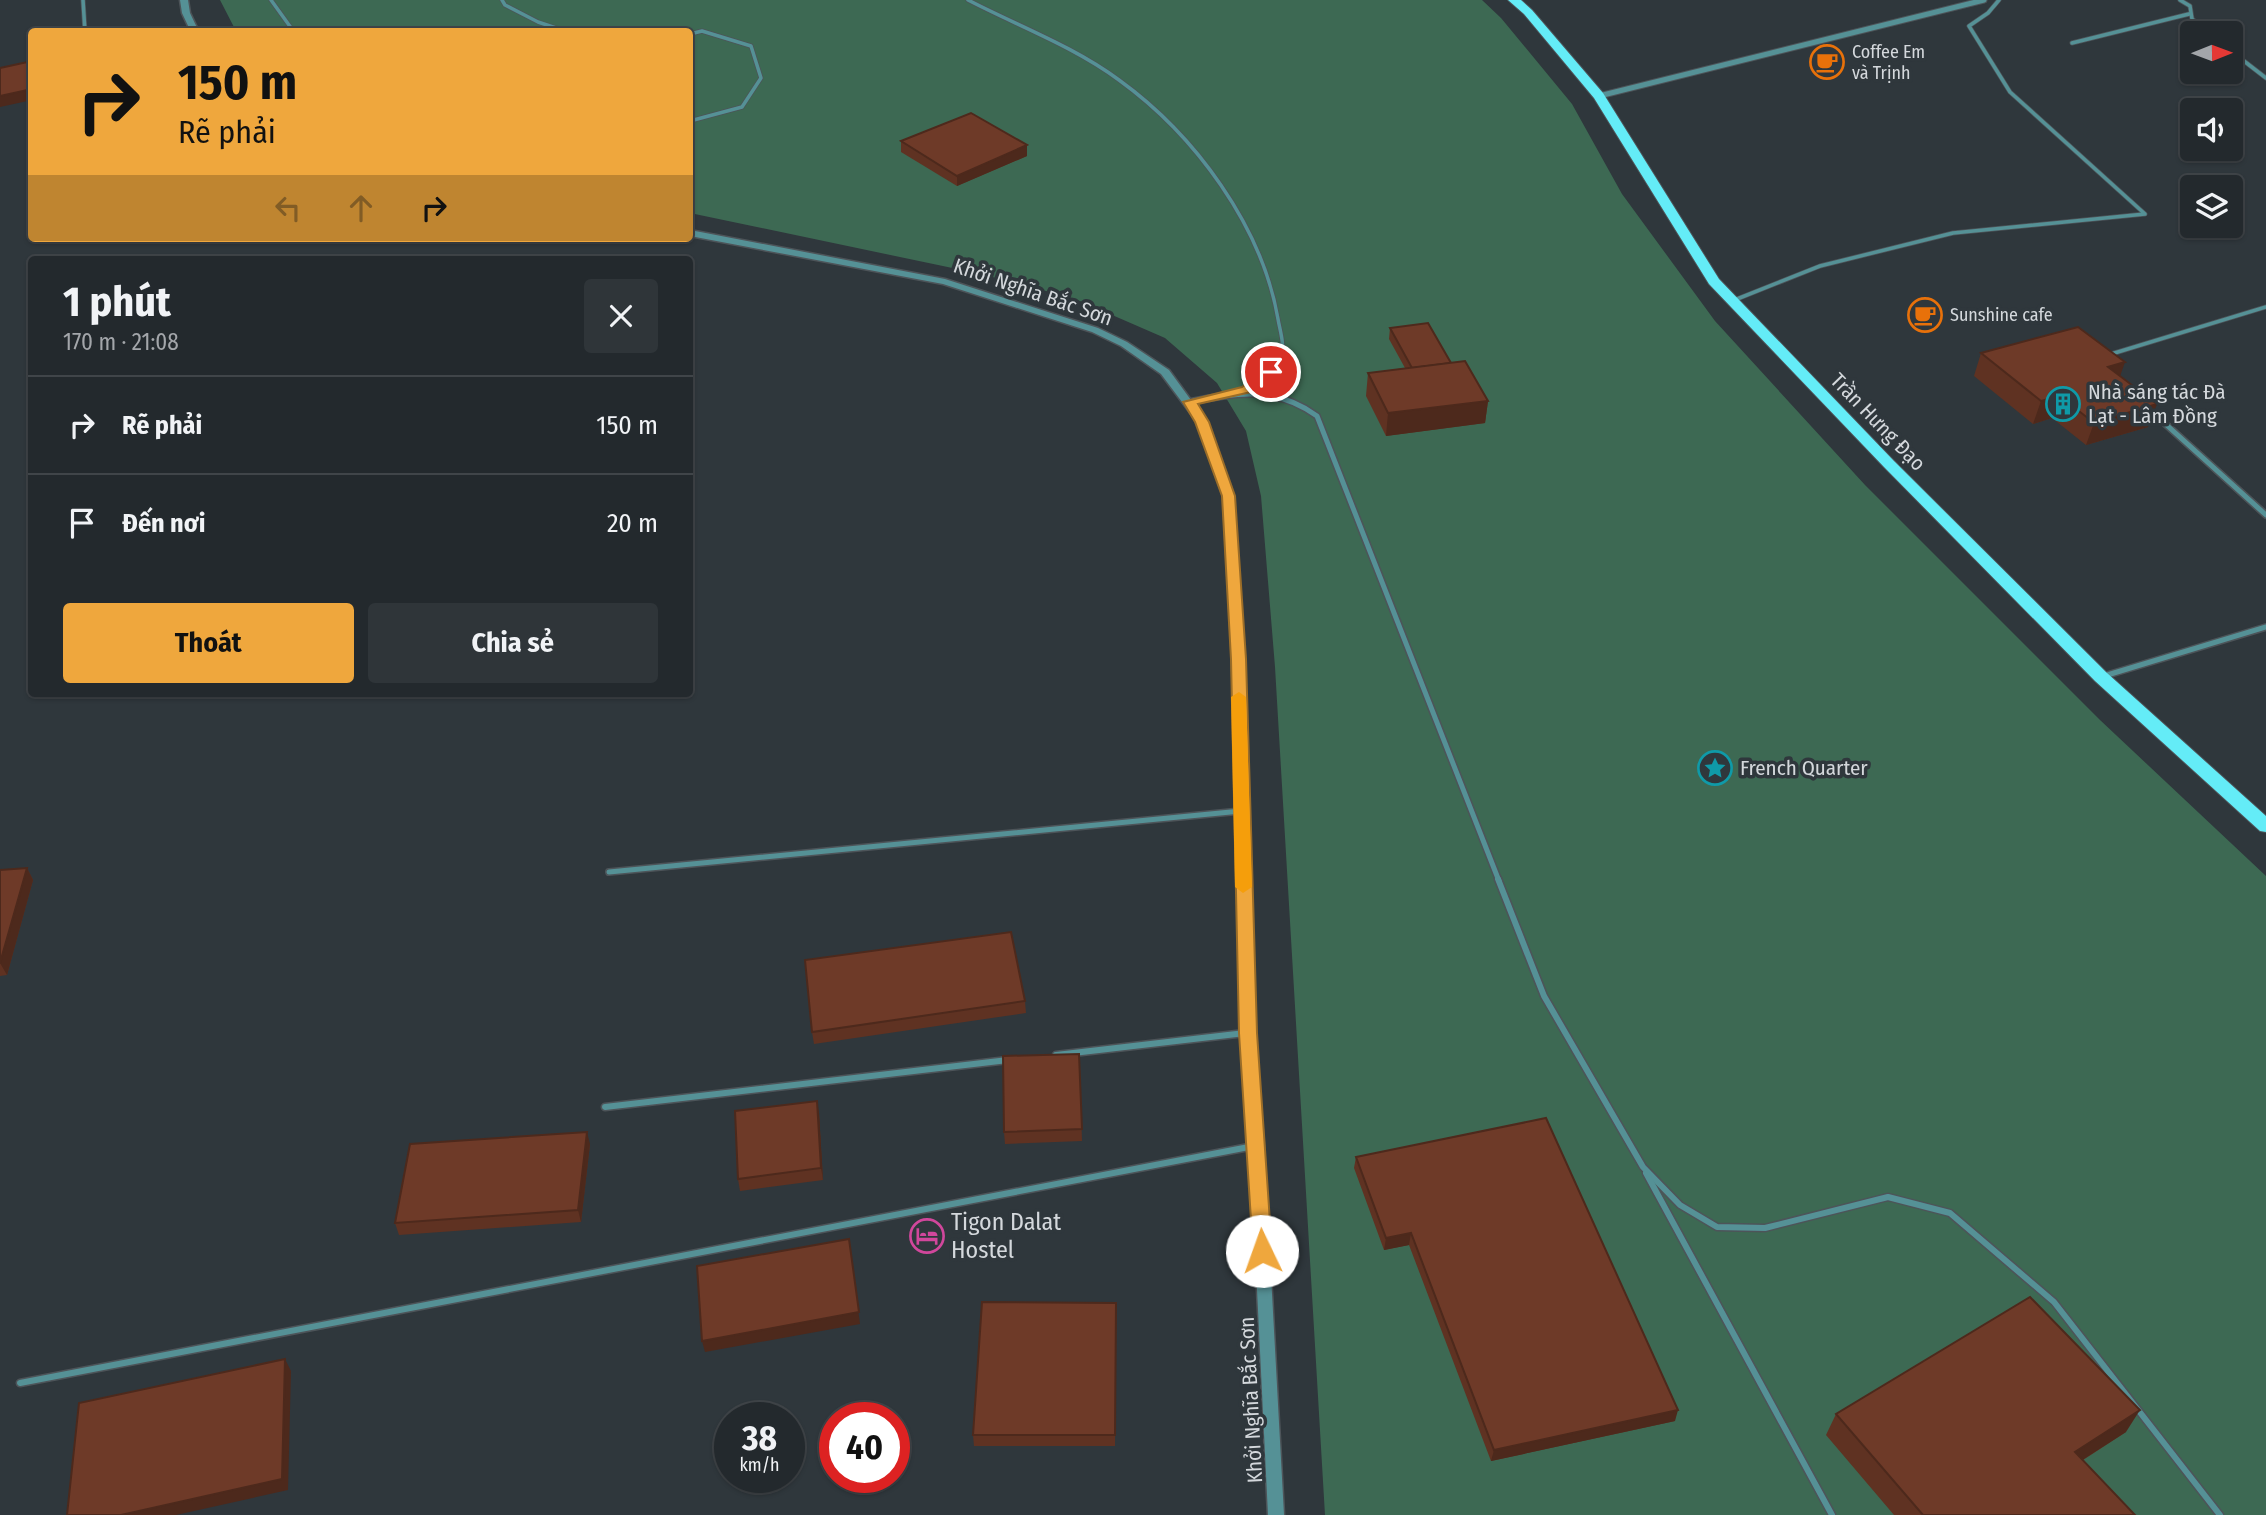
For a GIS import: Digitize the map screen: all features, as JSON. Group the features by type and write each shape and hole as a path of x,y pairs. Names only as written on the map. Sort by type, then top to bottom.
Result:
{"main road":[{"name":"Trần Hưng Đạo","path":"1514,0 1528,12 1599,96 1713,281 1889,464 2102,677 2266,826"}],"street":[{"path":"184,0 186,13 193,28"},
{"path":"1599,96 1984,0"},
{"name":"Khởi Nghĩa Bắc Sơn","path":"693,234 946,282 1038,310 1124,344 1165,372 1202,422 1228,496 1238,659 1248,1033 1257,1146 1276,1515"}],"lane":[{"path":"83,0 85,28"},
{"path":"271,0 292,28"},
{"path":"502,0 505,5 556,28"},
{"path":"968,0 1043,37 1118,79 1170,125 1242,218 1265,263 1279,308 1282,352 1271,372 1247,390 1189,402"},
{"path":"1732,301 1819,266 1953,233 2146,214 2010,92 1969,26 1988,13 1999,0"},
{"path":"2180,0 2190,6 2189,13"},
{"path":"2189,13 2197,21"},
{"path":"2071,43 2189,13"},
{"path":"693,33 702,31 751,46 761,78 742,107 693,120"},
{"path":"2244,61 2266,78"},
{"path":"2094,360 2266,307"},
{"path":"1247,390 1297,403 1317,416 1544,996 1643,1167 1832,1515"},
{"path":"2145,405 2266,515"},
{"path":"2102,677 2266,627"},
{"path":"609,872 1241,811"},
{"path":"1043,1056 1248,1033"},
{"path":"605,1107 1015,1059"},
{"path":"20,1383 1257,1146"},
{"path":"1643,1167 1679,1205 1717,1227 1765,1228 1888,1197 1950,1213 2054,1302 2220,1515"}],"green space":[{"name":"French Quarter","path":"220,0 1482,0 1501,18 1572,104 1622,194 1715,321 1865,485 2100,720 2266,876 2266,1515 1325,1515 1275,667 1261,496 1246,431 1217,383 1165,338 1073,298 981,274 693,214 693,28 234,28"}],"building":[{"path":"28,62 28,90 0,96 0,68"},
{"path":"971,113 1027,145 957,176 901,141"},
{"path":"1428,323 1451,363 1412,368 1390,328"},
{"path":"2078,327 2125,362 2108,367 2157,404 2094,423 2060,396 2041,401 1981,353"},
{"path":"1465,361 1488,401 1388,413 1368,373"},
{"path":"27,868 0,963 0,870"},
{"path":"1011,932 1025,1001 812,1032 805,960"},
{"path":"1079,1054 1082,1129 1004,1132 1003,1056"},
{"path":"817,1101 821,1168 738,1179 735,1111"},
{"path":"1546,1118 1678,1410 1494,1450 1411,1233 1386,1238 1356,1157"},
{"path":"587,1132 578,1210 395,1223 410,1144"},
{"path":"849,1239 859,1312 702,1341 697,1266"},
{"path":"2030,1297 2140,1410 2075,1452 2135,1515 1923,1515 1836,1414"},
{"path":"982,1302 1116,1303 1115,1435 973,1435"},
{"path":"285,1359 282,1479 121,1515 67,1515 79,1403"}],"slow traffic":[{"path":"1239,697 1243,887"}],"place":[{"name":"Coffee Em và Trịnh","path":"1827,62"},
{"name":"Sunshine cafe","path":"1925,315"},
{"name":"Nhà sáng tác Đà Lạt - Lâm Đồng","path":"2063,404"},
{"name":"French Quarter","path":"1715,768"},
{"name":"Tigon Dalat Hostel","path":"927,1236"}],"route":[{"path":"1262,1251 1248,1033 1238,659 1228,496 1202,422 1189,402 1247,390 1271,372"}]}
